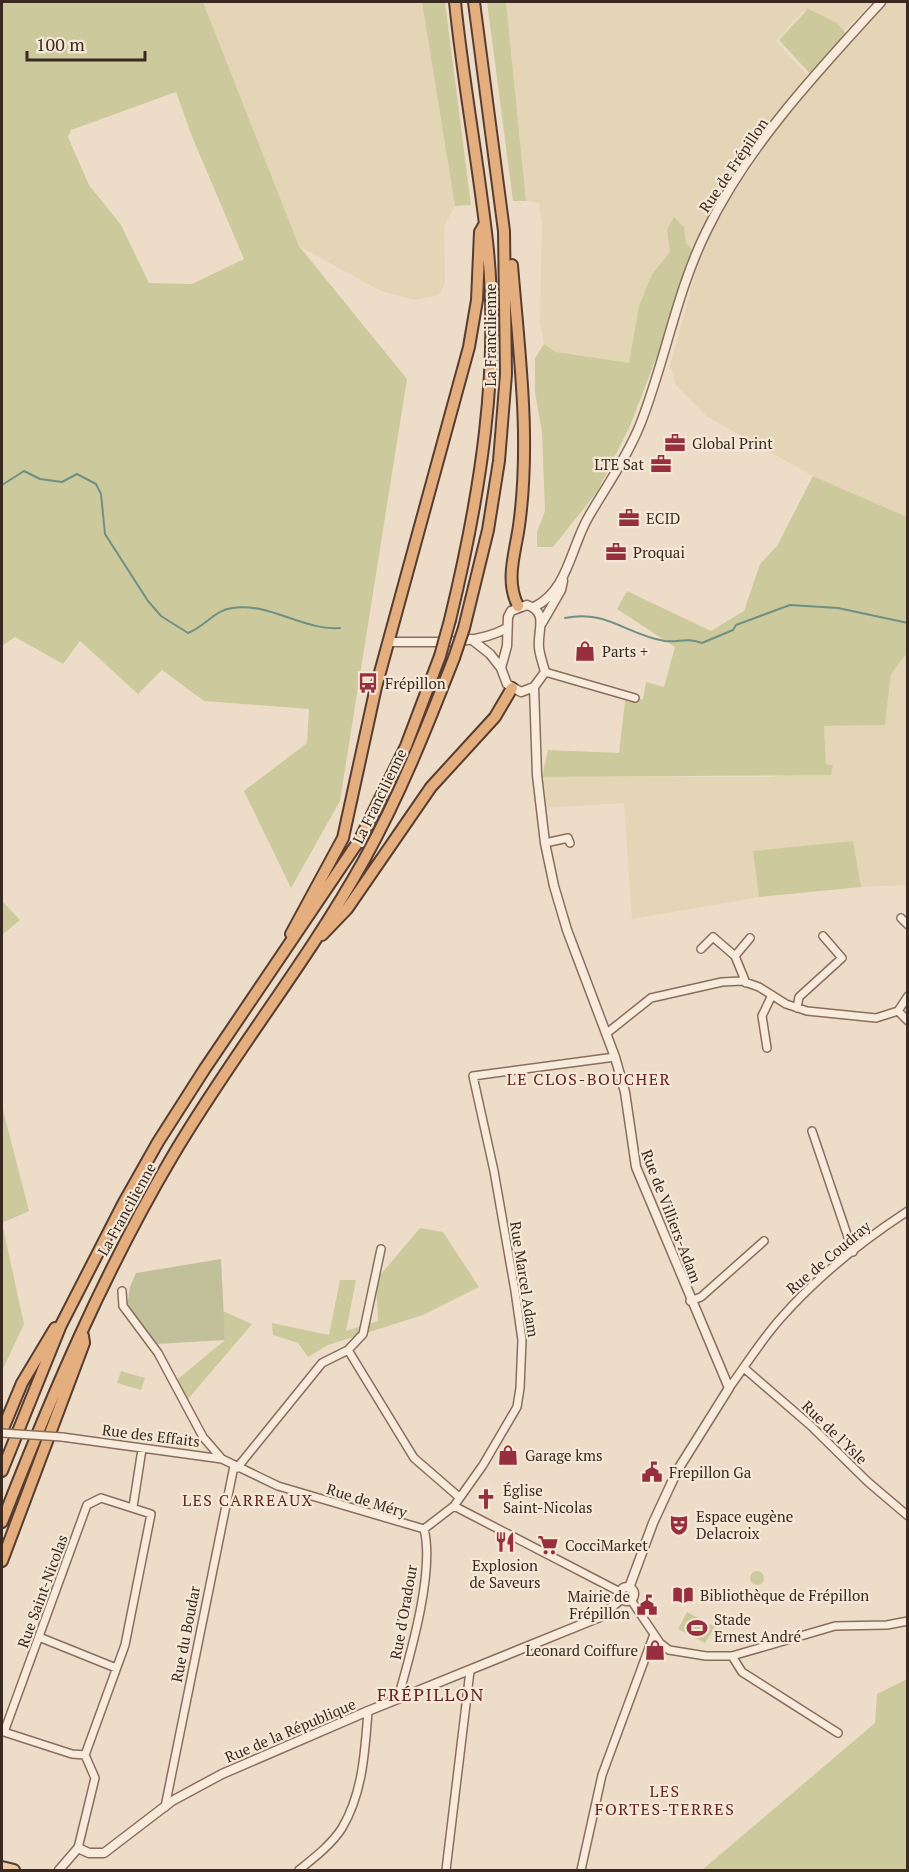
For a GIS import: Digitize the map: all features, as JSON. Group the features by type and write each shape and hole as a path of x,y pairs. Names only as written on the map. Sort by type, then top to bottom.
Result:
{"highway":[{"name":"La Francilienne","path":"2,1471 61,1324 158,1142 228,1032 284,954 360,839 406,746 440,656 472,526 489,398 491,330 487,240 455,2"},
{"name":"La Francilienne","path":"2,1522 52,1395 110,1269 173,1154 363,861 411,769 464,628 488,530 503,422 506,374 504,231 474,2"},
{"path":"284,954 293,927 344,838 366,728 469,347 477,300 480,232 484,225"},
{"path":"504,231 510,240 525,445 524,487 511,575 511,592 518,606"},
{"path":"304,955 347,909 431,788 517,690"},
{"path":"2,1432 27,1374 52,1330 61,1324"},
{"path":"2,1561 84,1343 82,1332"}],"main road":[{"path":"2,1867 14,1870"}],"street":[{"name":"Rue de Frépillon","path":"566,568 586,521 635,436 659,372 691,268 723,199 813,76 881,2"},
{"path":"533,706 503,678 501,668 507,646 508,617 518,606 534,607 553,592 566,568"},
{"path":"517,690 534,687 545,672 539,645 542,623 561,590 566,568"},
{"path":"534,607 542,623"},
{"path":"389,642 471,639 495,635 507,628"},
{"path":"471,639 490,654 501,668"},
{"path":"545,672 635,698"},
{"name":"Rue de Villiers-Adam","path":"534,687 533,706 545,843 567,930 615,1057 625,1092 636,1167 690,1301 729,1388"},
{"path":"545,843 568,838 570,843"},
{"path":"901,918 908,925"},
{"path":"796,1008 799,997 842,958 823,936"},
{"path":"700,949 713,937 735,956 746,983"},
{"path":"735,956 750,938"},
{"path":"607,1033 651,998 722,982 746,983 796,1008 876,1018 898,1011 908,996"},
{"path":"767,1048 762,1016 772,995"},
{"path":"898,1011 908,1021"},
{"name":"Rue Marcel Adam","path":"454,1506 483,1465 517,1407 521,1350 515,1291 494,1173 473,1076 615,1057"},
{"path":"812,1131 853,1252"},
{"name":"Rue de Coudray","path":"729,1388 780,1320 800,1298 853,1252 908,1211"},
{"path":"690,1301 701,1297 764,1241"},
{"path":"236,1467 322,1363 348,1350 363,1334 381,1249"},
{"path":"122,1291 123,1306 158,1353 203,1437 222,1459"},
{"path":"348,1350 414,1458 459,1497"},
{"name":"Rue de l'Ysle","path":"744,1368 810,1425 868,1482 908,1516"},
{"path":"631,1600 634,1595 629,1588 653,1523 678,1471 729,1388"},
{"name":"Rue des Effaits","path":"2,1432 62,1437 222,1459 236,1467"},
{"path":"71,1870 80,1849 95,1778 85,1755 125,1645 151,1514 133,1507 142,1449"},
{"name":"Rue de Méry","path":"236,1467 298,1493 424,1529 454,1506"},
{"name":"Rue du Boudar","path":"165,1807 236,1467"},
{"name":"Rue Saint-Nicolas","path":"85,1755 72,1754 3,1734 87,1505 101,1498 133,1507"},
{"path":"454,1506 631,1600 653,1637 669,1650 732,1656 835,1626 886,1626 908,1621"},
{"name":"Rue d'Oradour","path":"398,1698 415,1636 424,1582 427,1542 424,1529"},
{"name":"Rue de la République","path":"80,1849 99,1854 108,1851 165,1807 222,1774 398,1698 600,1617 629,1588"},
{"path":"39,1637 116,1668"},
{"path":"581,1870 602,1775 653,1637"},
{"path":"732,1656 742,1672 838,1733"},
{"path":"446,1870 470,1671"},
{"path":"299,1870 318,1855 342,1828 365,1765 368,1711"},
{"path":"58,1870 80,1849"}],"shaded area":[{"path":"2,2 203,2 299,246 407,379 340,801 291,888 244,791 307,743 309,709 204,701 162,670 138,694 80,641 63,664 15,637 2,646","holes":["176,92 193,139 244,259 192,284 149,283 121,225 89,185 68,137 71,130"]},
{"path":"203,2 422,2 455,206 444,226 445,283 439,295 415,300 381,291 299,246"},
{"path":"422,2 445,2 471,205 455,206"},
{"path":"487,2 506,2 526,201 513,201"},
{"path":"506,2 873,2 840,34 803,11 776,41 808,76 780,110 726,186 693,251 686,243 684,227 674,218 667,230 670,252 652,274 639,306 629,364 556,352 544,344 540,322 542,222 539,203 526,201"},
{"path":"882,2 907,2 907,517 813,476 706,416 676,385 670,366 706,234 813,77"},
{"path":"808,9 837,23 849,37 813,77 779,40"},
{"path":"674,217 684,227 686,243 693,251 660,348 630,426 597,492 553,547 537,547 537,532 545,511 542,432 535,392 535,358 544,344 556,352 629,363 639,306 652,274 670,252 667,230"},
{"path":"813,476 907,517 907,653 891,674 885,725 824,726 826,764 833,765 831,775 542,777 548,750 619,753 625,701 643,699 646,682 664,687 675,647 617,609 627,591 711,631 744,611 760,564 777,546"},
{"path":"907,653 907,885 861,887 853,841 753,852 759,897 632,919 624,803 541,808 542,777 771,777 832,765 826,765 824,726 885,725 891,674"},
{"path":"853,841 861,887 759,897 753,851"},
{"path":"2,901 20,920 2,935"},
{"path":"2,1106 29,1211 2,1223"},
{"path":"2,1223 24,1324 2,1371"},
{"path":"420,1228 443,1232 479,1287 423,1315 328,1345 308,1357 298,1343 273,1335 272,1323 329,1335 340,1280 356,1280 346,1331 378,1321 376,1280"},
{"path":"223,1311 252,1324 183,1405 173,1383 225,1340"},
{"path":"121,1371 145,1378 141,1390 117,1383"},
{"path":"757,1571 762,1573 764,1578 762,1583 757,1585 752,1583 750,1578 752,1573"},
{"name":"Stade Ernest André","path":"687,1612 715,1627 705,1643 678,1629"},
{"path":"907,1679 907,1870 702,1870 875,1723 877,1694"}],"green space":[{"path":"221,1259 225,1340 156,1344 127,1306 130,1287 136,1273"}],"waterway":[{"path":"2,485 24,471 40,479 62,482 77,474 96,484 101,494 105,534 148,601 161,616 188,633 226,609 246,607 273,612 313,625 340,628"},
{"path":"565,618 593,617 651,638 665,641 691,640 702,643 733,630 736,625 790,605 838,608 908,623"}],"place":[{"name":"Global Print","path":"675,443"},
{"name":"LTE Sat","path":"661,464"},
{"name":"ECID","path":"629,518"},
{"name":"Proquai","path":"616,552"},
{"name":"Parts +","path":"585,651"},
{"name":"Frépillon","path":"368,683"},
{"name":"Garage kms","path":"508,1455"},
{"name":"Frepillon Ga","path":"652,1472"},
{"name":"Église Saint-Nicolas","path":"486,1499"},
{"name":"Espace eugène Delacroix","path":"679,1525"},
{"name":"Explosion de Saveurs","path":"505,1542"},
{"name":"CocciMarket","path":"548,1545"},
{"name":"Bibliothèque de Frépillon","path":"683,1595"},
{"name":"Mairie de Frépillon","path":"647,1605"},
{"name":"Stade Ernest André","path":"697,1628"},
{"name":"Leonard Coiffure","path":"655,1650"}],"district":[{"name":"LE CLOS-BOUCHER","path":"589,1079"},
{"name":"LES CARREAUX","path":"248,1500"},
{"name":"FRÉPILLON","path":"431,1694"},
{"name":"LES FORTES-TERRES","path":"665,1800"}]}
